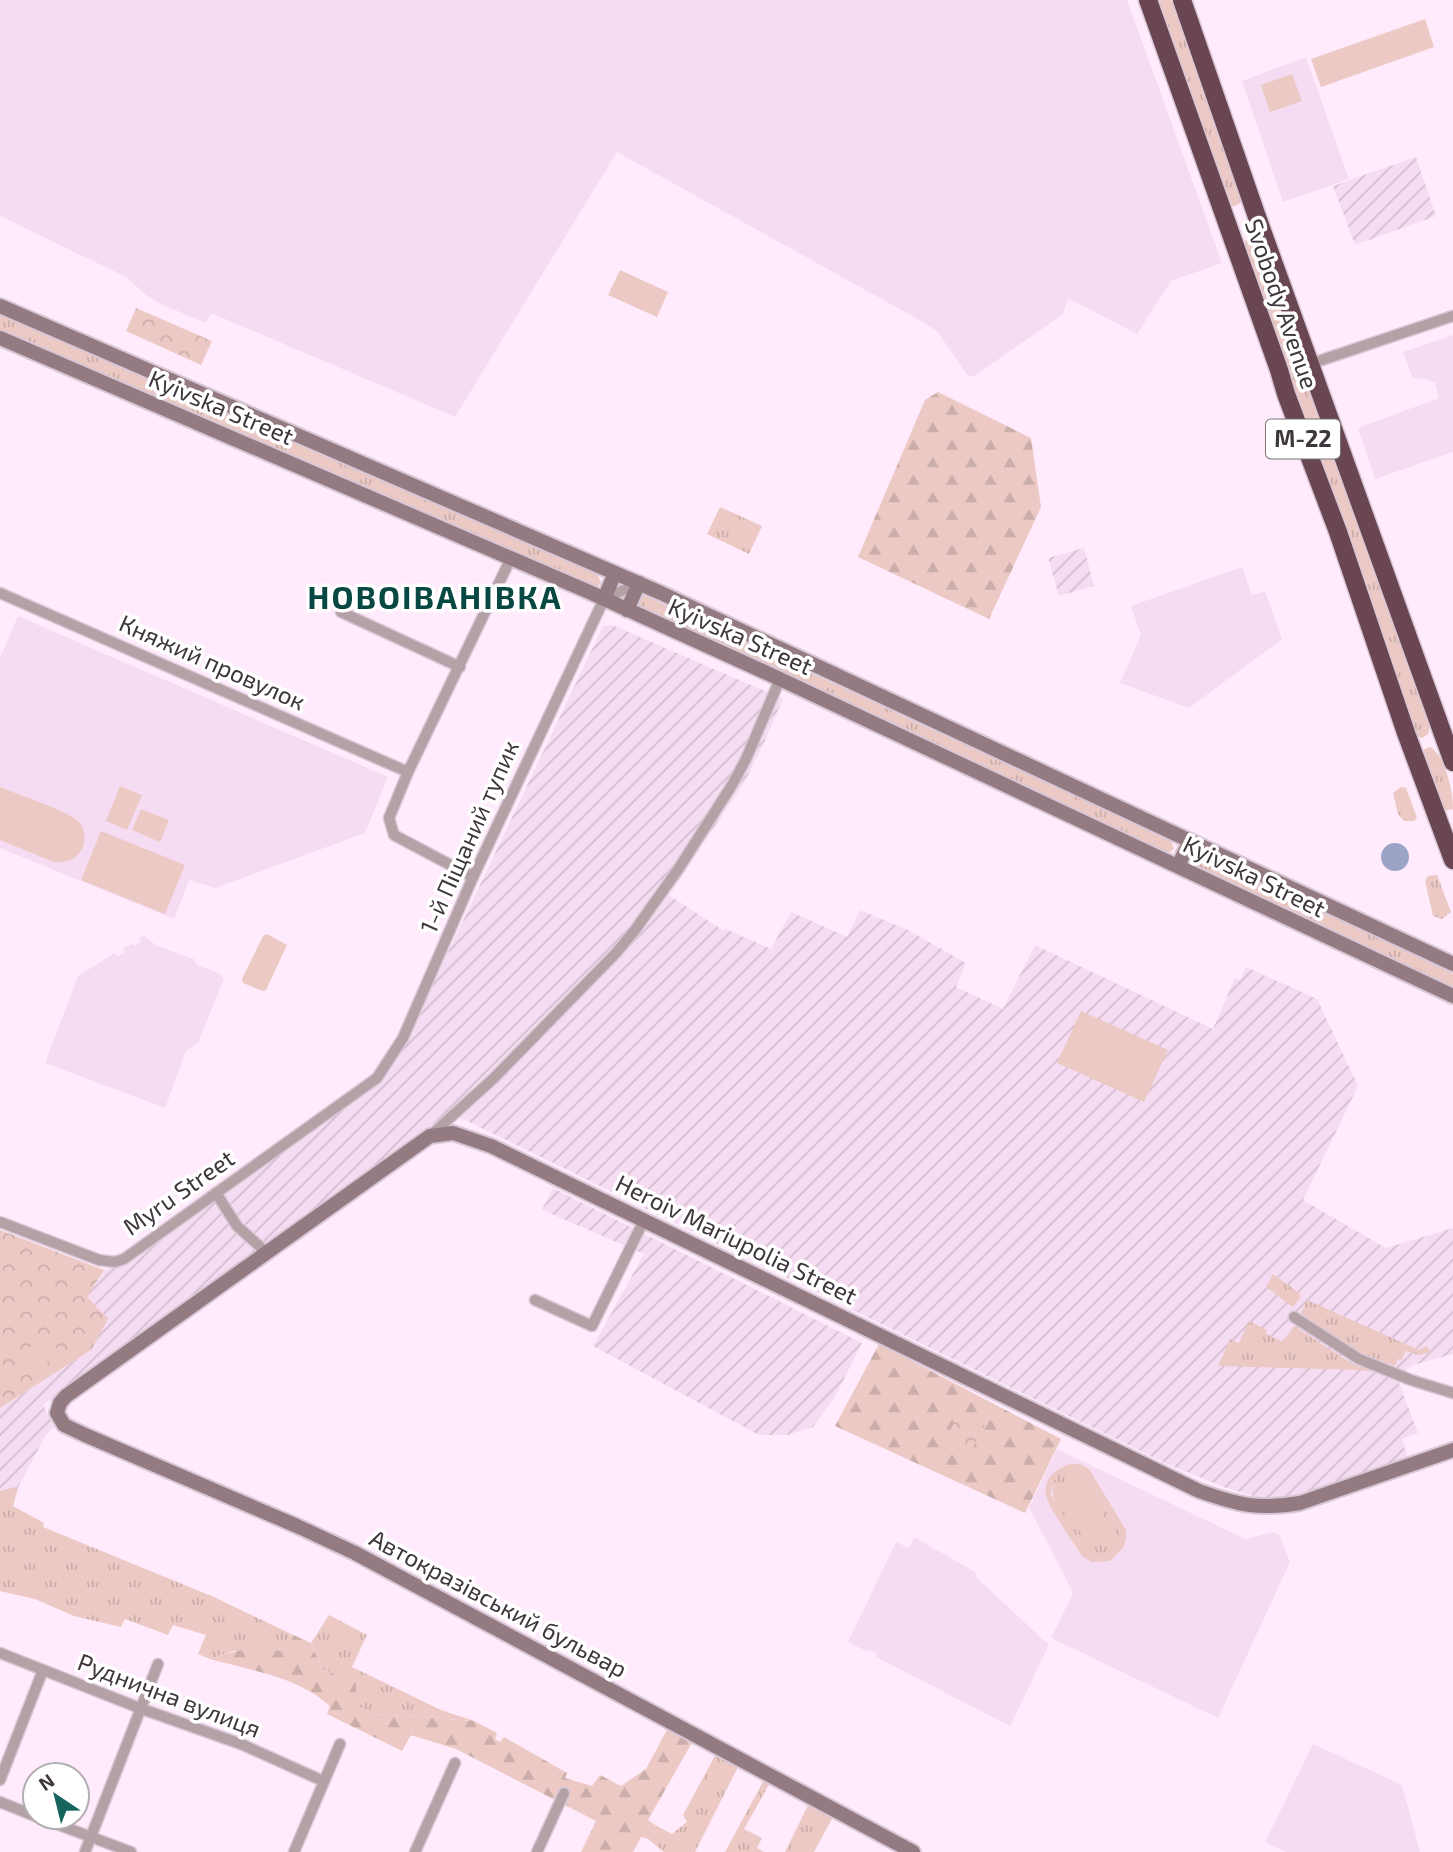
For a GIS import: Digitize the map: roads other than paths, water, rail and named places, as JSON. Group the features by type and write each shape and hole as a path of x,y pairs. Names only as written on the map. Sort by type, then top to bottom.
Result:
{"highway":[{"name":"Svobody Avenue","path":"1147,0 1286,394 1338,532 1412,748 1447,825 1453,860"},
{"name":"Svobody Avenue","path":"1182,0 1310,364 1448,735 1453,762"},
{"path":"1227,225 1256,214"},
{"path":"1412,748 1448,735"}],"main road":[{"name":"Kyivska Street","path":"0,306 639,583 1453,964"},
{"name":"Kyivska Street","path":"0,338 604,599 1453,996"},
{"path":"604,599 615,573"},
{"path":"627,610 639,583"},
{"path":"1178,866 1190,841"},
{"name":"Heroiv Mariupolia Street","path":"430,1136 453,1133 469,1136 1199,1491 1239,1505 1277,1506 1300,1503 1453,1450"},
{"path":"267,1252 430,1136"},
{"name":"Автокразівський бульвар","path":"267,1252 66,1396 57,1413 64,1425 288,1521 355,1553 913,1852"}],"street":[{"path":"1310,364 1453,316"},
{"path":"473,877 394,835 389,818 408,772 511,558"},
{"path":"604,599 639,583"},
{"name":"Княжий провулок","path":"0,593 408,772"},
{"name":"1-й Піщаний тупик","path":"367,1086 384,1069 403,1038 473,877 604,599"},
{"path":"341,612 460,667"},
{"path":"430,1136 511,1061 635,930 732,785 780,679"},
{"name":"Myru Street","path":"0,1222 99,1260 115,1262 124,1259 367,1086"},
{"path":"216,1193 237,1226 267,1252"},
{"path":"535,1300 592,1326 643,1220"},
{"path":"1294,1317 1359,1359 1453,1393"},
{"name":"Руднична вулиця","path":"0,1653 142,1709 241,1744 323,1781"},
{"path":"85,1852 158,1664"},
{"path":"0,1780 43,1670"},
{"path":"294,1852 340,1744"},
{"path":"415,1852 455,1763"},
{"path":"537,1852 564,1793"},
{"path":"0,1802 21,1810"},
{"path":"74,1831 131,1852"}],"water":[{"path":"1395,843 1405,847 1409,857 1405,867 1395,871 1385,867 1381,857 1385,847"}],"district":[{"name":"НОВОІВАНІВКА","path":"435,598"}]}
